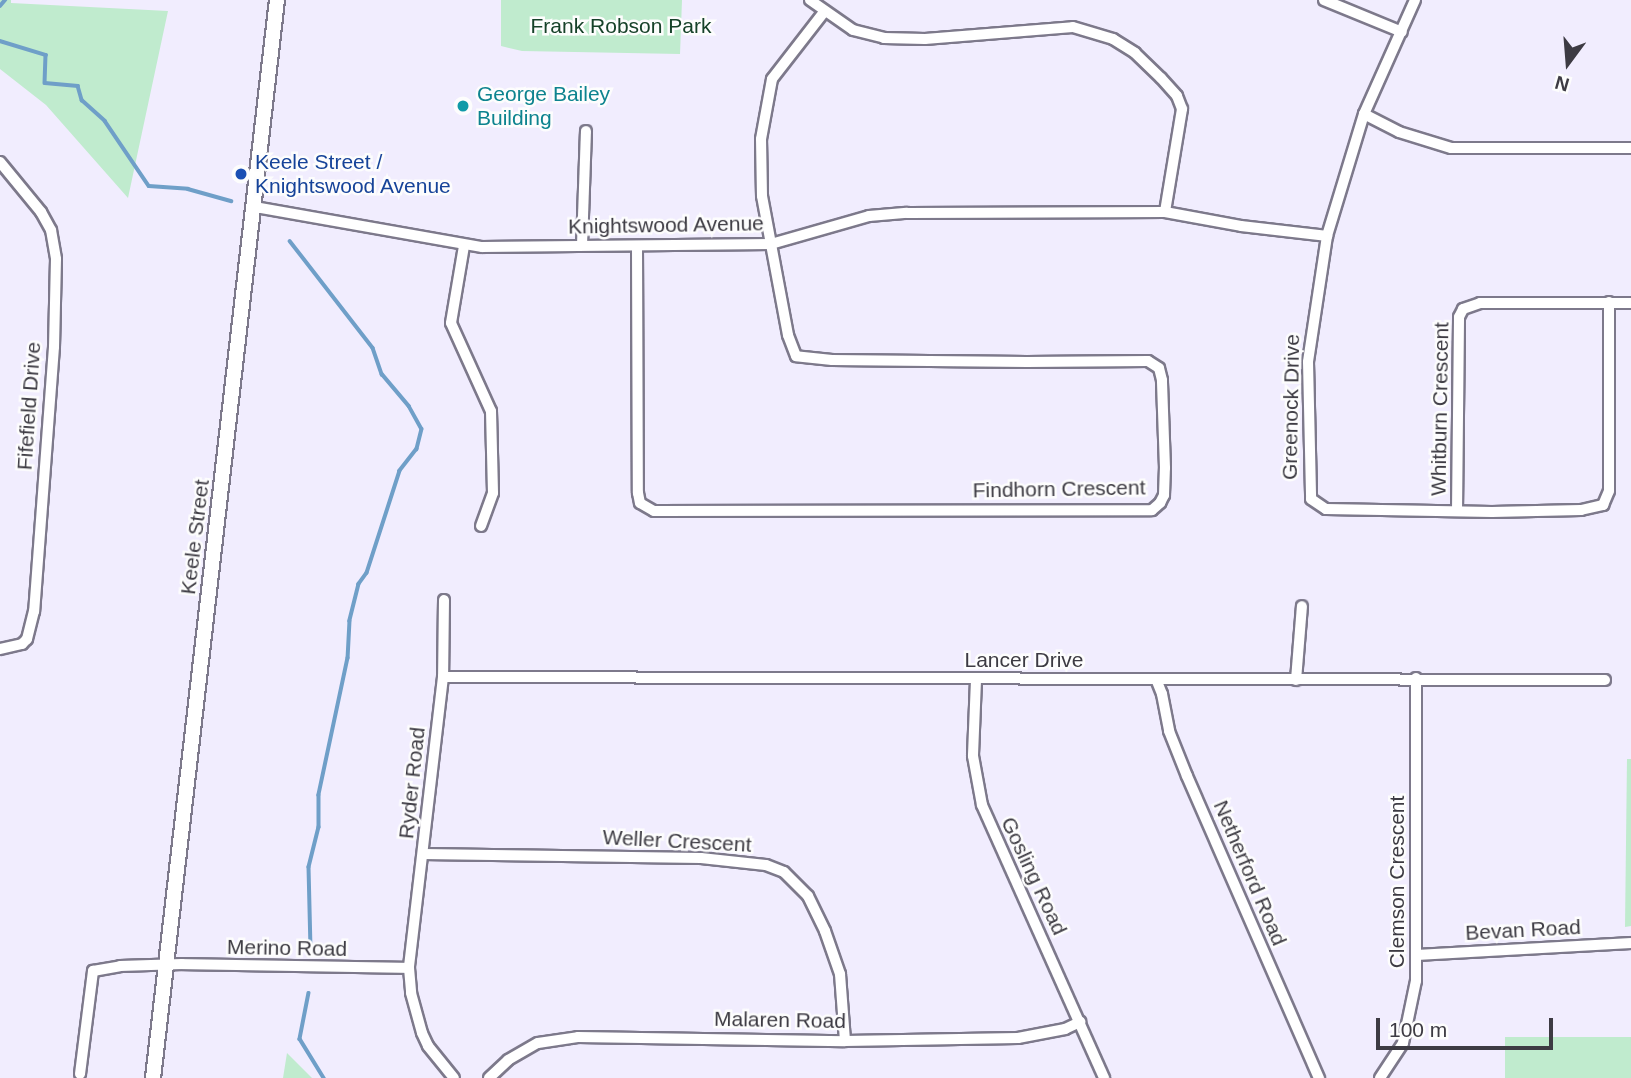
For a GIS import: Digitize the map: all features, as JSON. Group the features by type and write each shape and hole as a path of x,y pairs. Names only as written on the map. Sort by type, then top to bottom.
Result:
{"main road":[{"name":"Keele Street","path":"153,1078 278,0"}],"street":[{"path":"810,0 853,30 884,38 925,39 1073,27 1113,39 1135,53 1161,78 1177,96 1182,109 1166,212"},
{"path":"1325,0 1402,32"},
{"name":"Greenock Drive","path":"1415,0 1364,114 1326,236 1308,362 1311,499 1326,509 1581,510 1603,505 1609,491 1609,302"},
{"path":"771,244 761,175 765,107 772,79 824,12"},
{"path":"1364,114 1399,132 1451,148 1631,148"},
{"path":"582,245 586,131"},
{"name":"Fifefield Drive","path":"0,162 41,212 51,230 57,259 36,600 27,639 22,644 0,649"},
{"name":"Knightswood Avenue","path":"256,207 464,246 637,247 771,244 869,216 906,213 1166,212 1241,226 1326,236"},
{"name":"Findhorn Crescent","path":"637,247 638,493 640,503 654,511 1152,510 1160,503 1164,495 1165,468 1162,380 1159,368 1148,361 832,360 796,356 788,335 771,244"},
{"path":"464,246 451,323 491,411 493,493 481,526"},
{"name":"Whitburn Crescent","path":"1457,511 1459,317 1463,309 1480,303 1631,303"},
{"name":"Ryder Road","path":"444,600 443,677 424,854 411,932 409,968 413,1004 422,1033 428,1046 454,1078"},
{"path":"1296,680 1302,606"},
{"name":"Lancer Drive","path":"443,677 1605,680"},
{"name":"Clemson Crescent","path":"1380,1078 1403,1043 1416,981 1416,678"},
{"name":"Netherford Road","path":"1156,679 1162,694 1169,732 1319,1078"},
{"name":"Gosling Road","path":"976,680 973,756 982,805 1104,1078"},
{"name":"Weller Crescent","path":"424,854 701,858 766,865 784,872 808,896 825,931 840,974 845,1041"},
{"name":"Bevan Road","path":"1417,955 1631,943"},
{"name":"Merino Road","path":"80,1074 93,971 120,966 165,967 182,964 409,968"},
{"name":"Malaren Road","path":"489,1078 509,1060 538,1043 578,1037 845,1041 1018,1038 1065,1029 1080,1022"}],"green space":[{"path":"0,0 11,0 11,3 168,11 128,198 46,105 0,69"},
{"name":"Frank Robson Park","path":"501,0 682,0 680,54 522,51 501,46"},
{"path":"1627,759 1631,759 1631,926 1625,927"},
{"path":"1505,1037 1631,1037 1631,1078 1505,1078"},
{"path":"287,1053 312,1078 283,1078"}],"waterway":[{"path":"0,6 5,0"},
{"path":"0,41 46,55 45,83 78,86 82,100 105,121 149,186 188,189 231,201"},
{"path":"290,241 373,348 382,374 409,406 422,429 417,449 400,471 367,573 359,584 350,621 348,658 319,795 319,827 309,867 311,948"},
{"path":"309,993 300,1039 324,1078"}],"place":[{"name":"George Bailey Building","path":"463,106"},
{"name":"Keele Street / Knightswood Avenue","path":"241,174"}]}
